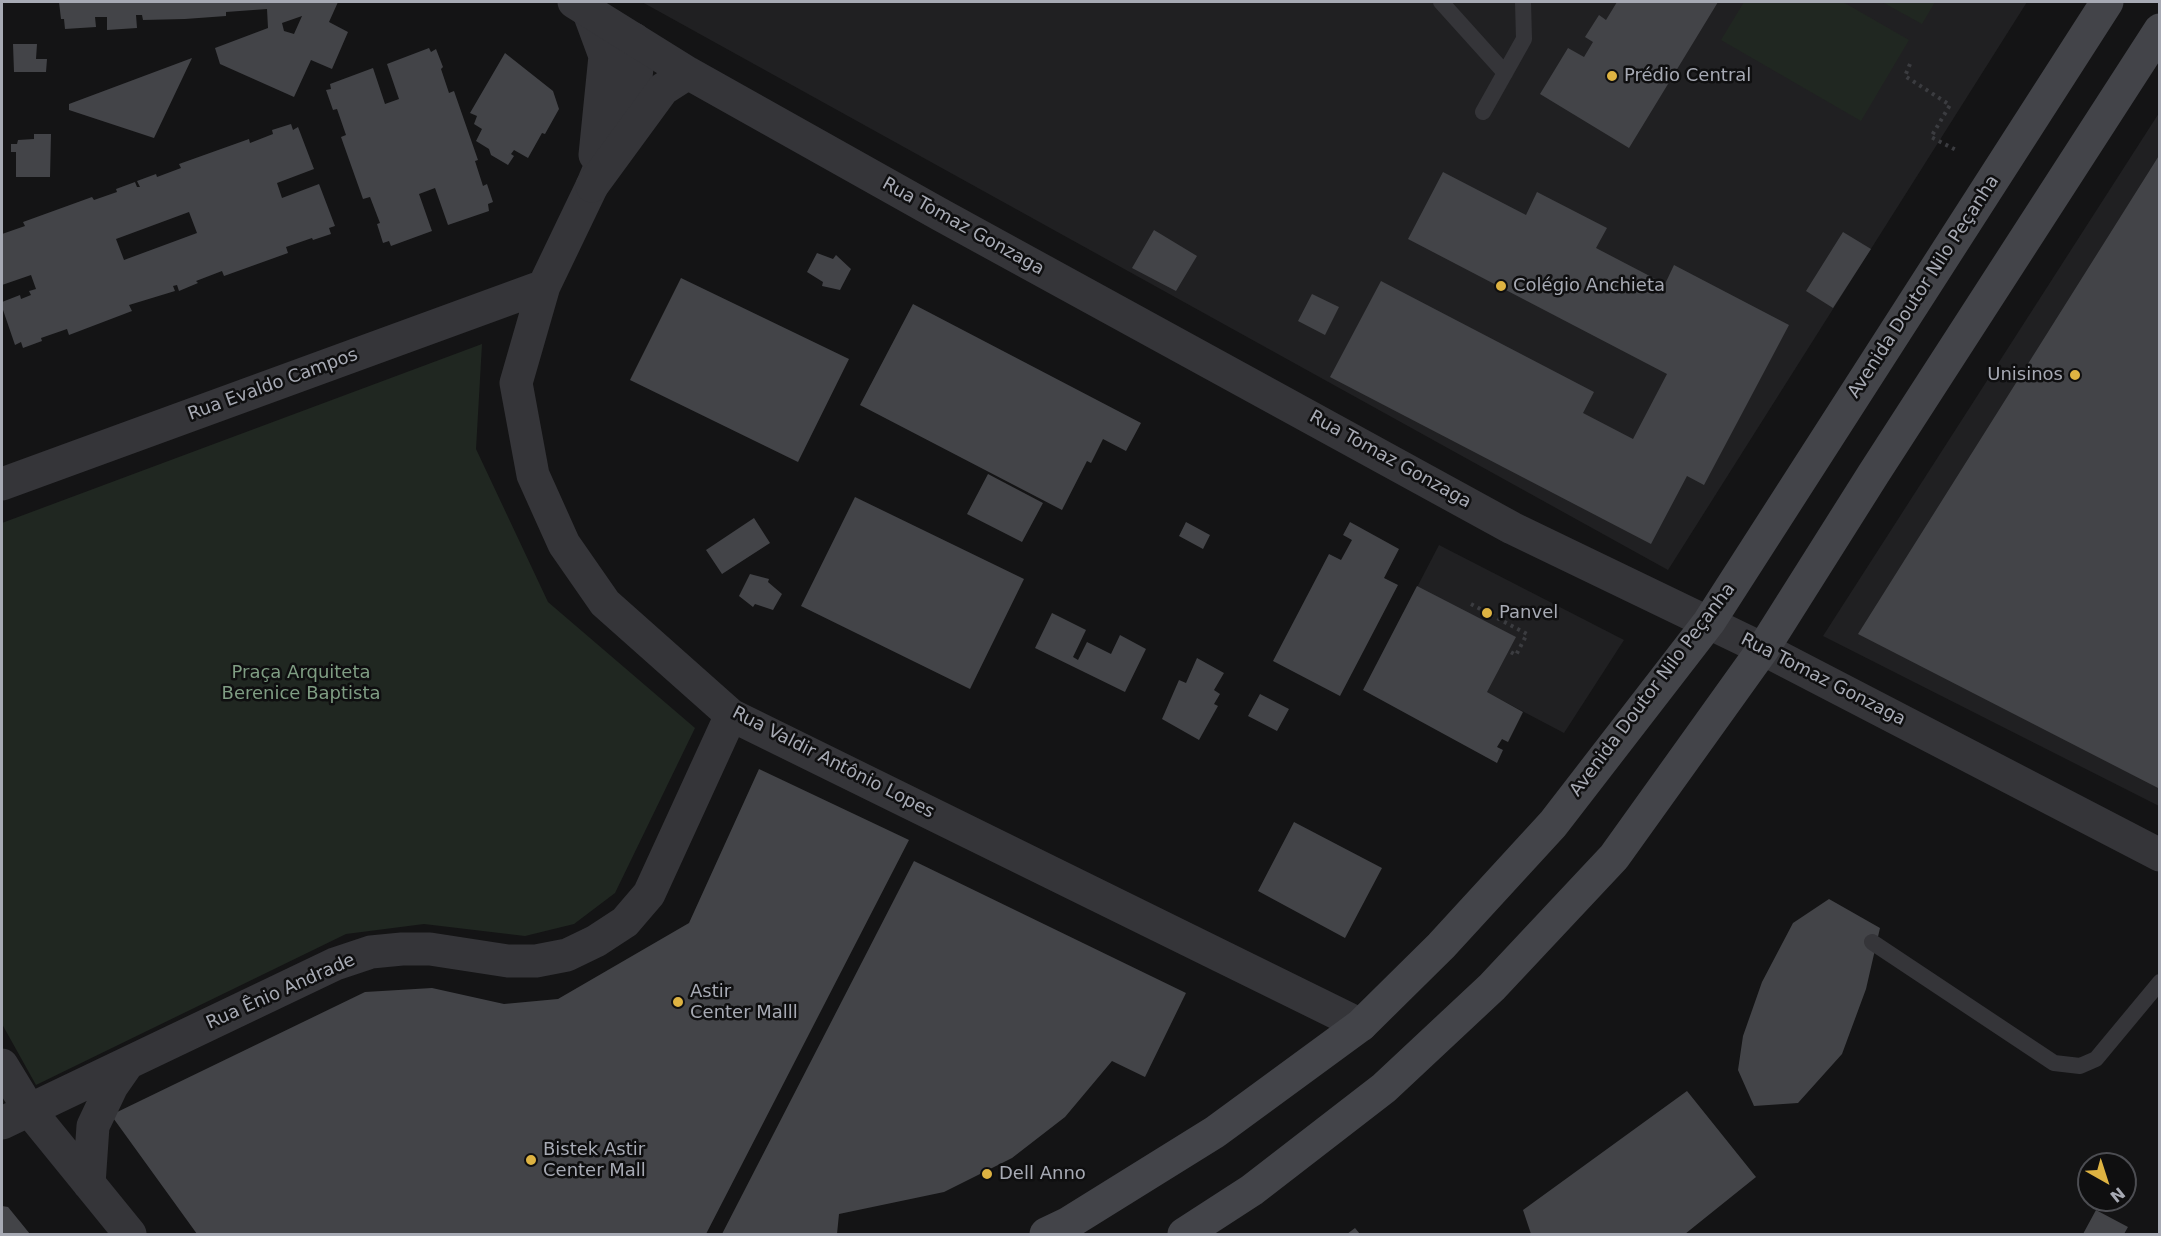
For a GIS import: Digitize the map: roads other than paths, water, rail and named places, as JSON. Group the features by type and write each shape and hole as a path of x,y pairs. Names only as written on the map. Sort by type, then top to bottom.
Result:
{"main road":[{"name":"Avenida Doutor Nilo Peçanha","path":"1046,1234 1067,1224 1215,1132 1361,1025 1441,946 1553,824 1708,622 2108,2"},
{"path":"1184,1234 1252,1190 1384,1088 1492,987 1614,857 1763,649 2160,30"}],"street":[{"name":"Rua Tomaz Gonzaga","path":"581,6 688,73 941,215 1512,528 1763,649 2160,855"},
{"name":"Rua Valdir Antônio Lopes","path":"581,6 605,56 592,186"},
{"name":"Rua Valdir Antônio Lopes","path":"634,39 637,68 635,85 592,186 544,286 516,383 533,475 564,544 605,603 731,715 1361,1025"},
{"path":"592,186 663,89 688,73"},
{"name":"Rua Evaldo Campos","path":"2,484 544,286"},
{"name":"Rua Ênio Andrade","path":"16,1117 335,964 371,952 430,949 508,961 536,961 567,955 596,941 624,922 649,894 731,715"},
{"path":"89,1184 93,1126 112,1086 128,1063"},
{"path":"2,1065 16,1117 89,1184 130,1234"}],"lane":[{"path":"1442,2 1505,73"},
{"path":"1483,112 1524,39 1523,2"},
{"path":"1872,942 2054,1063 2080,1066 2096,1059 2160,982"}],"place":[{"name":"Prédio Central","path":"1612,76"},
{"name":"Colégio Anchieta","path":"1501,286"},
{"name":"Unisinos","path":"2075,375"},
{"name":"Panvel","path":"1487,613"},
{"name":"Astir Center Malll","path":"678,1002"},
{"name":"Bistek Astir Center Mall","path":"531,1160"},
{"name":"Dell Anno","path":"987,1174"}],"park label":[{"name":"Praça Arquiteta Berenice Baptista","path":"301,683"}]}
